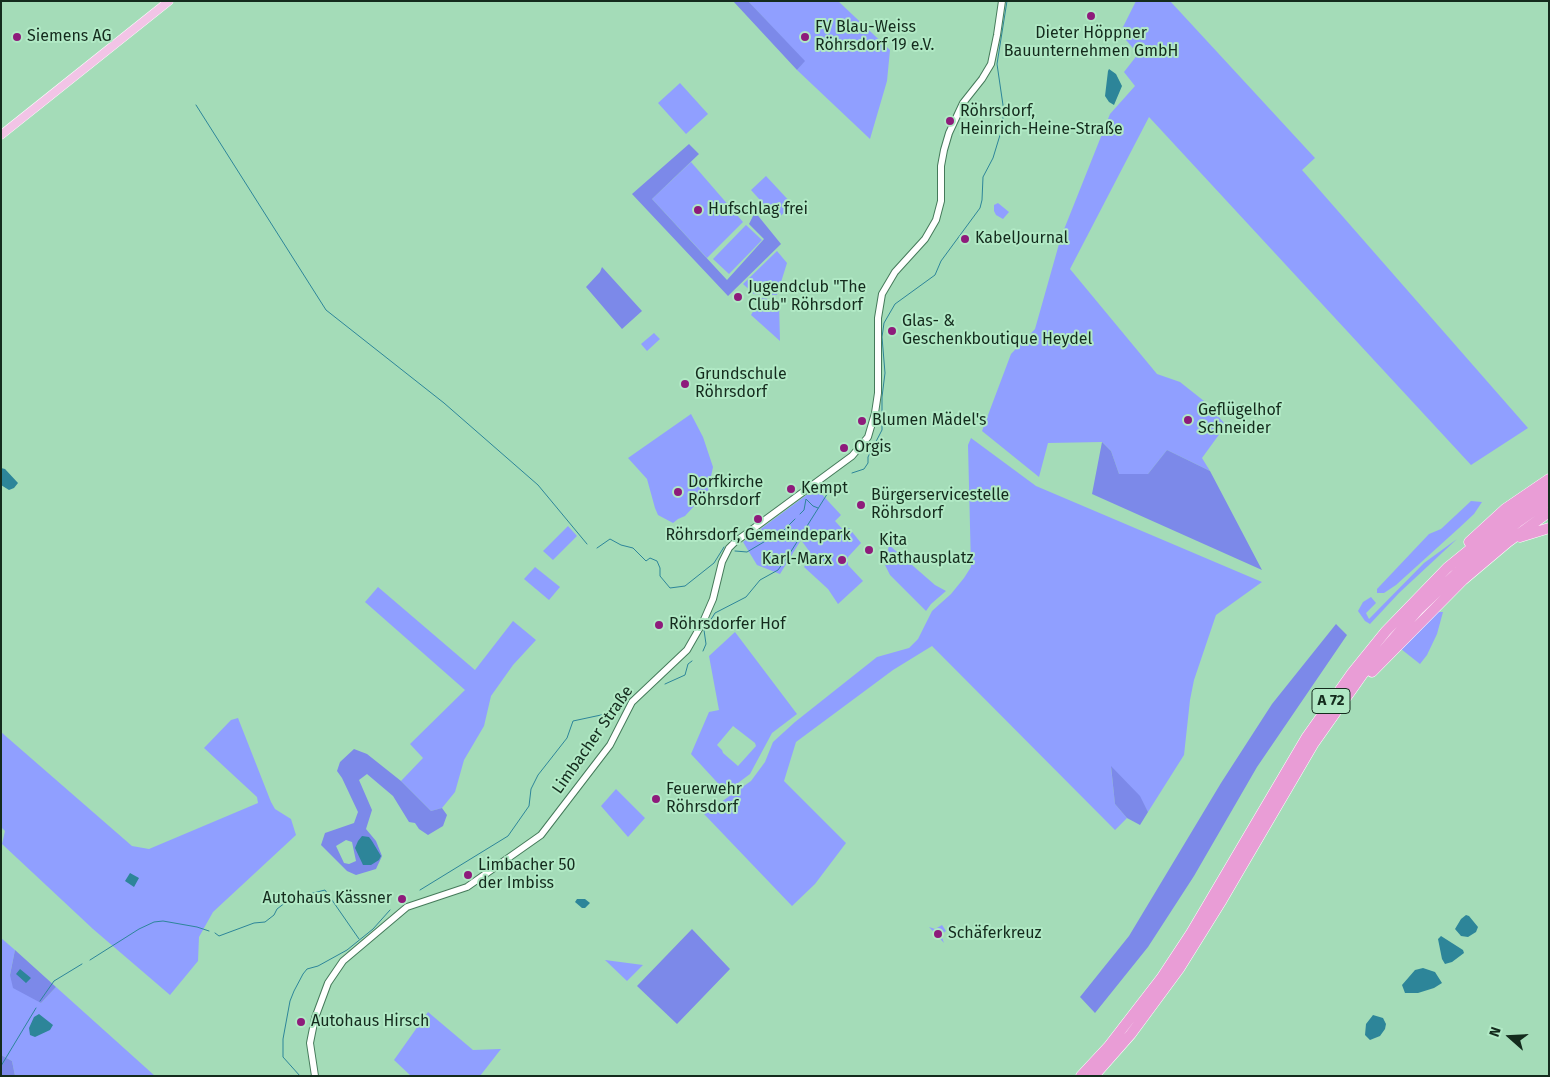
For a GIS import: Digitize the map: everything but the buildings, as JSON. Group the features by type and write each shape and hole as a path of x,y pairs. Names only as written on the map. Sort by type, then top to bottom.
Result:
{"highway":[{"name":"A 72","path":"1081,1076 1108,1047 1162,977 1196,925 1306,738 1338,692 1386,631 1447,568 1512,515 1547,482"},
{"name":"A 72","path":"1094,1076 1146,1014 1179,969 1222,900 1300,765 1353,687 1390,640 1443,586 1487,546 1549,500"},
{"path":"1353,687 1370,673 1463,580 1508,542 1549,512"},
{"path":"1508,542 1549,528"}],"main road":[{"path":"1,135 169,1"}],"street":[{"name":"Limbacher Straße","path":"315,1076 311,1054 312,1031 323,994 337,968 407,907 467,887 541,835 610,744 632,702 687,650 707,612 717,585 722,562 729,548 852,456 868,437 878,393 878,318 882,294 892,276 928,235 936,220 941,200 941,166 949,133 963,103 991,64 1002,1"}],"shaded area":[{"path":"733,1 748,1 805,61 797,70"},
{"path":"748,1 838,1 890,50 887,81 870,139 797,70 804,61"},
{"path":"1136,1 1170,1 1315,158 1302,170 1528,428 1471,465 1149,117 1070,269 1157,374 1180,382 1204,401 1226,425 1202,458 1210,471 1167,450 1148,474 1119,474 1111,451 1102,442 1048,443 1039,477 982,431 1011,354 1035,329 1061,237 1110,114 1135,86 1124,72 1138,54 1120,33"},
{"path":"1109,69 1116,74 1122,86 1114,105 1105,96"},
{"path":"680,83 708,114 686,134 658,103"},
{"path":"689,144 699,154 652,199 727,280 764,239 749,224 755,212 781,244 728,296 632,194"},
{"name":"Hufschlag frei","path":"691,162 743,222 707,258 652,199"},
{"path":"766,176 793,205 777,219 751,190"},
{"path":"998,203 1009,212 1003,219 996,215 994,211 994,205"},
{"path":"746,225 762,240 729,274 713,259"},
{"path":"777,251 787,263 777,295 754,294 743,284"},
{"path":"602,267 642,311 622,329 586,287 600,272"},
{"path":"761,298 775,300 779,303 780,341 751,315"},
{"path":"654,333 660,339 647,351 641,344"},
{"path":"691,414 703,437 713,467 708,491 685,516 673,523 658,515 647,479 628,458"},
{"path":"971,438 1036,486 1262,582 1216,615 1194,680 1184,755 1148,812 1139,796 1111,767 1115,804 1127,818 1115,830 932,646 893,670 796,742 784,781 846,843 815,884 792,906 704,814 751,781 765,762 773,742 795,722 877,657 909,648 918,639 932,611 951,594 964,578 971,567 968,445"},
{"path":"1102,442 1111,451 1119,474 1148,474 1167,450 1210,471 1262,570 1092,494"},
{"path":"1,468 5,469 18,483 14,488 9,490 1,485"},
{"path":"816,488 841,515 835,521 845,532 849,528 861,543 848,557 848,565 863,581 838,604 828,589 804,567 812,555 801,540 780,574 757,565 743,542"},
{"path":"1471,501 1482,502 1474,514 1396,585 1384,593 1377,593 1377,589 1429,534 1441,529"},
{"path":"568,526 577,536 553,560 543,551"},
{"path":"1457,539 1399,593 1370,624 1365,621 1358,611 1363,602 1371,597 1376,603 1366,613 1369,619 1424,563"},
{"path":"889,545 935,585 946,591 926,611 890,575 885,565"},
{"path":"535,567 560,587 549,600 524,579"},
{"path":"378,587 475,670 513,621 536,640 513,665 491,696 484,726 464,760 455,792 442,808 431,811 401,781 423,758 410,744 465,690 365,602"},
{"path":"1438,612 1443,612 1437,634 1427,655 1420,664 1401,649"},
{"path":"1336,624 1347,635 1257,767 1194,876 1148,947 1095,1013 1080,997 1129,936 1221,783 1272,704"},
{"path":"735,632 797,714 772,733 750,774 726,792 691,754 709,712 719,710 709,656","holes":["733,726 755,743 756,746 738,766 717,745"]},
{"path":"238,718 271,802 275,809 291,819 296,835 213,912 199,937 198,961 170,995 93,929 2,844 5,831 1,827 1,732 132,846 149,849 258,803 257,797 204,748 231,720"},
{"path":"354,749 367,754 401,781 431,811 442,808 447,815 443,826 428,835 419,829 415,823 409,822 393,796 367,774 359,780 372,810 366,829 376,841 382,856 376,869 356,875 347,871 321,845 325,833 354,823 358,812 337,771 340,762","holes":["346,840 352,842 356,861 349,864 344,863 336,846"]},
{"path":"1111,766 1140,796 1148,812 1140,825 1127,818 1115,804"},
{"path":"616,789 645,818 628,837 601,806"},
{"path":"362,836 369,837 381,856 379,860 371,865 363,865 355,848"},
{"path":"130,873 139,878 134,887 125,881"},
{"path":"577,899 585,899 590,903 585,908 582,908 575,902"},
{"path":"1466,915 1478,927 1476,932 1468,937 1461,936 1455,929"},
{"path":"942,925 946,931 941,935 944,943 929,927 935,929"},
{"path":"692,929 730,969 677,1024 637,986"},
{"path":"1441,936 1463,950 1464,953 1452,962 1445,964 1442,959 1438,939"},
{"path":"1,938 15,950 10,975 41,1003 56,987 155,1076 15,1076 12,1061 1,1055"},
{"path":"15,950 56,987 41,1003 13,988 10,975"},
{"path":"605,960 643,965 627,981"},
{"path":"1423,968 1435,972 1442,983 1434,988 1418,993 1405,993 1402,985 1415,970"},
{"path":"20,969 31,978 26,983 16,974"},
{"path":"428,1012 473,1050 501,1049 480,1076 411,1076 394,1060"},
{"path":"39,1014 53,1025 50,1030 35,1037 30,1035 29,1028 34,1017"},
{"path":"1373,1015 1383,1018 1386,1024 1380,1036 1370,1040 1365,1035 1366,1024"},
{"path":"1,1055 12,1061 15,1076 1,1076"}],"waterway":[{"path":"852,473 864,469 882,430 882,397 885,373 882,337 884,323 895,304 935,275 941,261 980,208 983,177 993,158 1004,112 997,64 1007,1"},
{"path":"196,105 326,310 444,403 538,485 587,544"},
{"path":"707,626 715,613 746,597 760,580 778,570 831,488"},
{"path":"800,514 804,510 806,499 818,508"},
{"path":"735,551 747,552 784,530 795,519"},
{"path":"597,548 610,539 621,545 633,548 646,561 650,558 657,561 660,568 660,576 670,588 685,586 714,563 724,547"},
{"path":"703,651 706,644 704,630"},
{"path":"665,684 685,675 688,664 692,661"},
{"path":"420,890 508,836 529,806 531,789 538,775 567,738 573,721 615,712"},
{"path":"215,933 219,936 254,923 265,922 290,899 325,890 359,939"},
{"path":"300,1076 283,1057 283,1039 290,1001 303,974 307,969 318,966 347,950 373,929 390,910"},
{"path":"90,960 139,929 154,922 163,921 209,931"},
{"path":"40,1001 54,981 82,964"},
{"path":"1,1066 36,1008"}],"place":[{"name":"Dieter Höppner Bauunternehmen GmbH","path":"1091,16"},
{"name":"Siemens AG","path":"17,37"},
{"name":"FV Blau-Weiss Röhrsdorf 19 e.V.","path":"805,37"},
{"name":"Röhrsdorf, Heinrich-Heine-Straße","path":"950,121"},
{"name":"Hufschlag frei","path":"698,210"},
{"name":"KabelJournal","path":"965,239"},
{"name":"Jugendclub \"The Club\" Röhrsdorf","path":"738,297"},
{"name":"Glas- & Geschenkboutique Heydel","path":"892,331"},
{"name":"Grundschule Röhrsdorf","path":"685,384"},
{"name":"Geflügelhof Schneider","path":"1188,420"},
{"name":"Blumen Mädel's","path":"862,421"},
{"name":"Orgis","path":"844,448"},
{"name":"Kempt","path":"791,489"},
{"name":"Dorfkirche Röhrsdorf","path":"678,492"},
{"name":"Bürgerservicestelle Röhrsdorf","path":"861,505"},
{"name":"Röhrsdorf, Gemeindepark","path":"758,519"},
{"name":"Kita Rathausplatz","path":"869,550"},
{"name":"Karl-Marx","path":"842,560"},
{"name":"Röhrsdorfer Hof","path":"659,625"},
{"name":"Feuerwehr Röhrsdorf","path":"656,799"},
{"name":"Limbacher 50 der Imbiss","path":"468,875"},
{"name":"Autohaus Kässner","path":"402,899"},
{"name":"Schäferkreuz","path":"938,934"},
{"name":"Autohaus Hirsch","path":"301,1022"}]}
